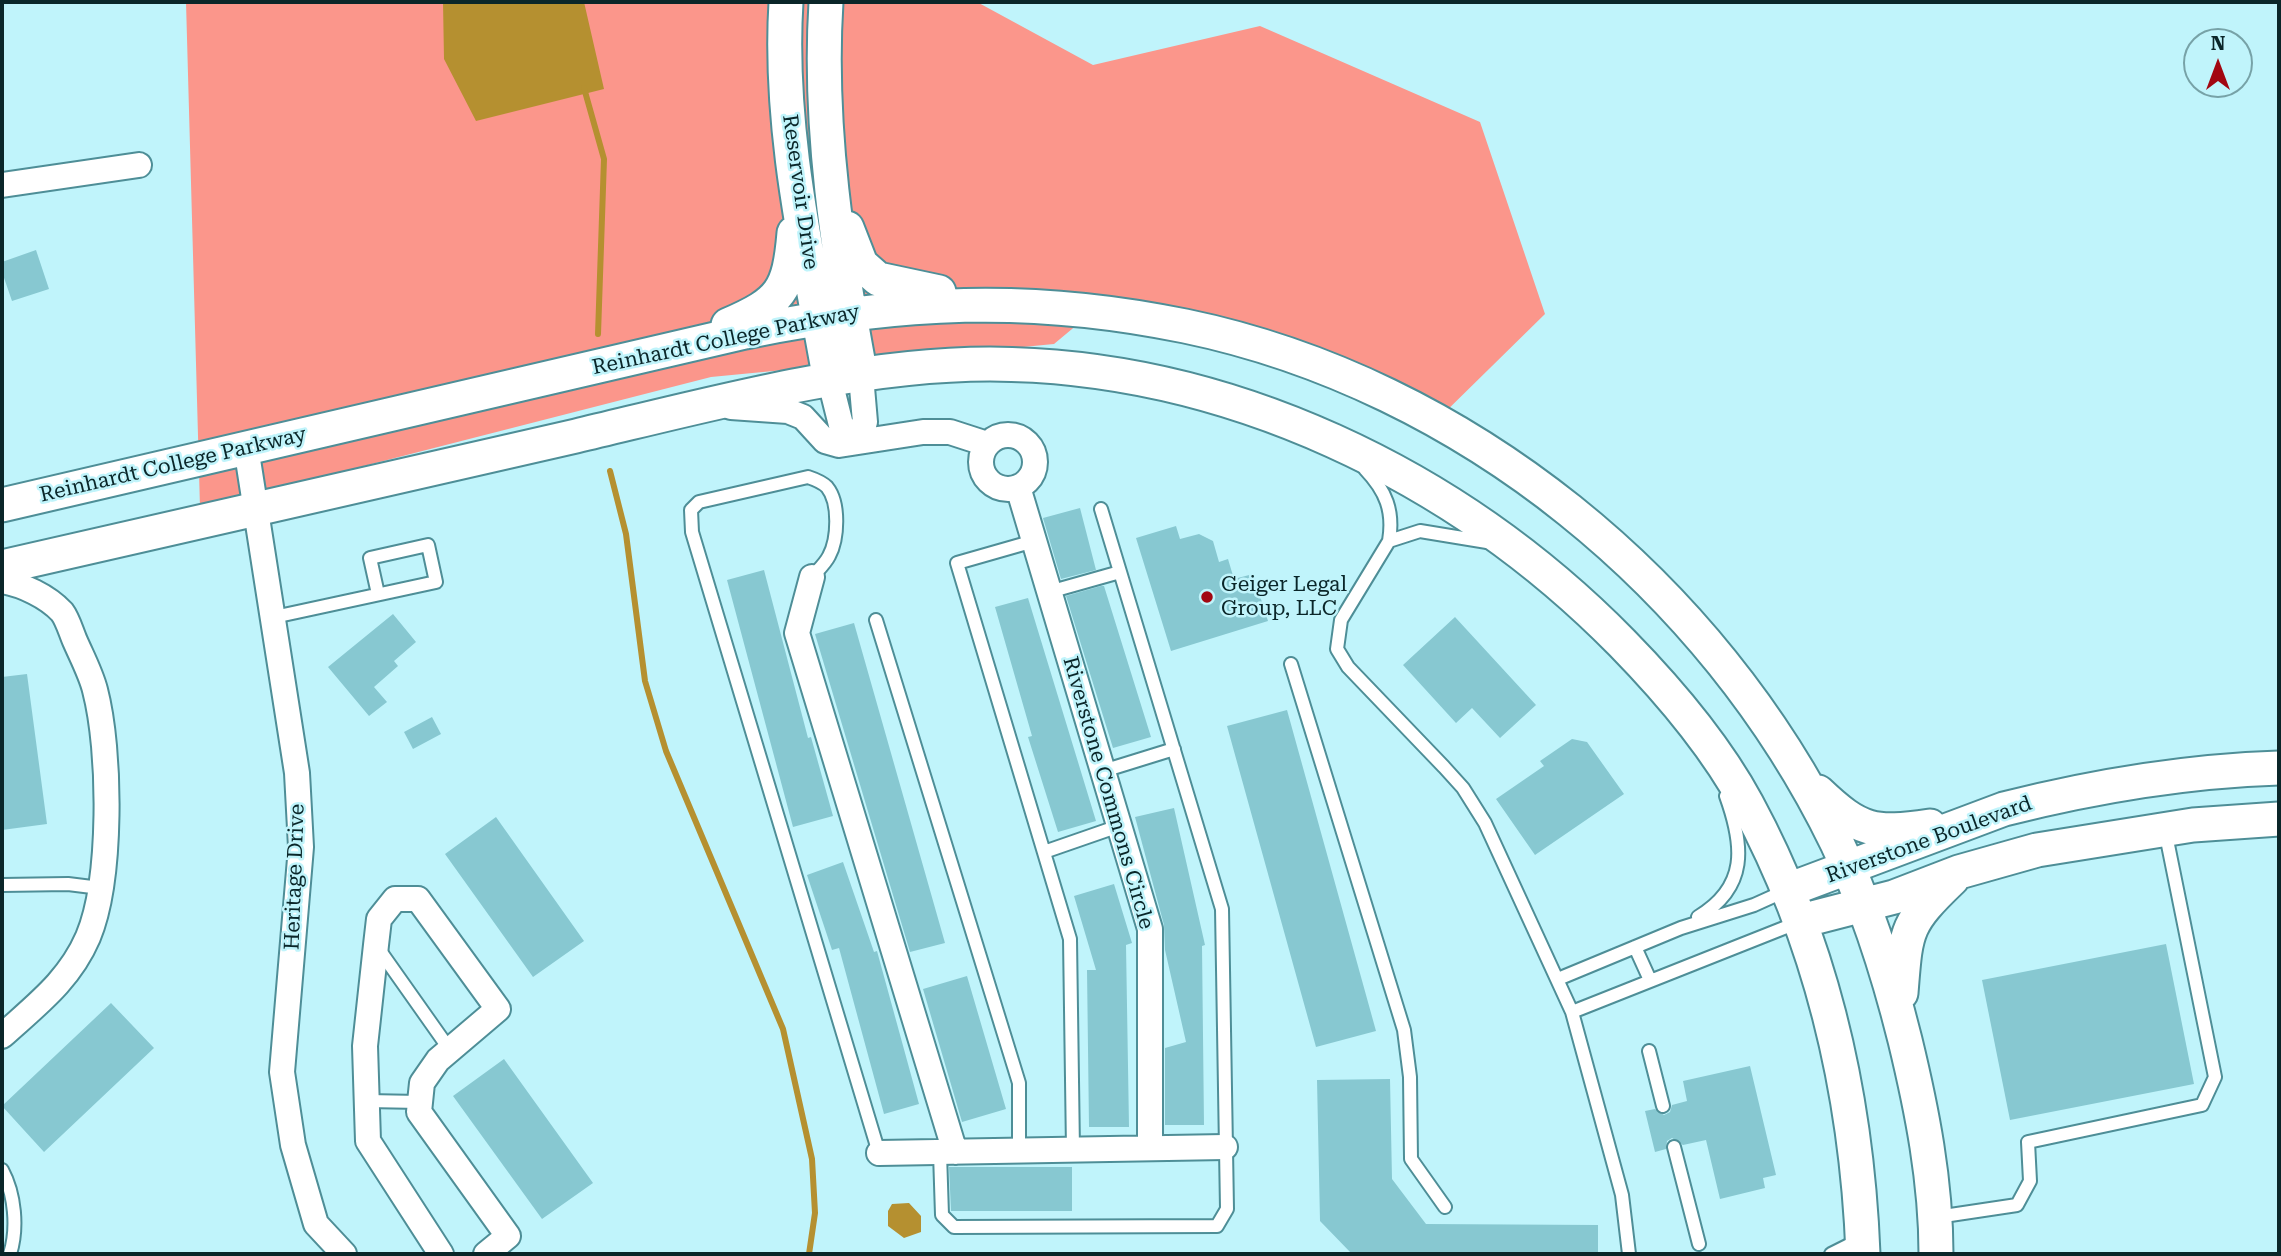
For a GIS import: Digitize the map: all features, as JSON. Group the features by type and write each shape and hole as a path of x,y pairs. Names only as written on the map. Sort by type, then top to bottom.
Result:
{"street":[{"name":"Reservoir Drive","path":"786,2 786,83 798,196 834,315 846,379"},
{"name":"Reservoir Drive","path":"826,2 825,104 832,184 834,315"},
{"path":"2,186 139,165"},
{"path":"832,184 861,264 878,279 905,288 1039,306"},
{"path":"673,349 750,316 776,299 790,273 798,196"},
{"name":"Reinhardt College Parkway","path":"2,505 673,349 834,315 928,304 1039,306 1186,326 1259,346 1363,385 1465,438 1556,500 1640,572 1692,627 1778,739 1848,868 1888,974 1923,1116 1935,1218 1936,1254"},
{"path":"2,568 707,406 846,379 986,364 1045,366 1180,389 1266,413 1323,436 1427,488 1516,547 1576,597 1622,643 1668,692 1707,743 1744,797 1801,921 1836,1039 1857,1165 1862,1246"},
{"path":"846,379 865,422 857,441"},
{"path":"707,406 788,411 803,417 825,441 839,445 923,432 950,432 987,444"},
{"path":"1009,435 1021,439 1030,447 1034,470 1028,480 1018,487 1006,489 994,486 985,478 981,455 987,444 997,437 1009,435"},
{"name":"Heritage Drive","path":"246,447 298,773 300,847 282,1072 293,1146 316,1224 344,1254"},
{"name":"Riverstone Commons Circle","path":"1018,487 1150,929 1150,1149"},
{"path":"811,577 797,634 948,1152"},
{"path":"2,581 42,596 63,614 95,690 104,748 104,852 100,888 88,937 65,979 2,1036"},
{"name":"Riverstone Boulevard","path":"1788,890 2004,809 2113,784 2228,769 2279,768"},
{"path":"1798,773 1838,811 1859,825 1888,832 1977,819"},
{"name":"Riverstone Boulevard","path":"1801,921 1863,905 1959,872 2037,850 2164,829 2279,819"},
{"path":"1899,1017 1906,935 1922,908 1959,872"},
{"path":"441,1254 368,1141 365,1046 376,945 379,919 395,899 418,899 498,1009 438,1060 422,1083 419,1112 508,1236 486,1254"},
{"path":"879,1153 1225,1147"}],"lane":[{"path":"1323,436 1366,470 1381,487 1390,513 1389,541 1341,620 1337,649 1348,667 1444,766 1474,802 1572,1012 1622,1195 1629,1254"},
{"path":"811,577 829,557 836,529 832,497 827,488 818,481 808,477 699,502 691,510 690,521 695,543 879,1153"},
{"path":"948,1152 942,1215 954,1227 1217,1226 1227,1209 1222,909 1101,509"},
{"path":"1389,541 1405,533 1436,531 1516,547"},
{"path":"1034,541 957,563 1070,939 1073,1150"},
{"path":"274,617 436,582 428,545 370,558 378,594"},
{"path":"1049,593 1120,572"},
{"path":"876,620 1019,1083 1019,1151"},
{"path":"1291,664 1404,1030 1410,1077 1411,1159 1445,1207"},
{"path":"1681,928 1712,909 1729,890 1737,874 1740,848 1737,826 1707,743"},
{"path":"1103,771 1174,749"},
{"path":"1044,852 1119,826"},
{"path":"1935,1218 2017,1205 2030,1181 2028,1142 2202,1105 2215,1077 2164,829"},
{"path":"2,885 68,884 100,888"},
{"path":"1558,979 1681,928 1754,905 1788,890"},
{"path":"1572,1012 1801,921"},
{"path":"376,945 450,1050"},
{"path":"1635,947 1650,980"},
{"path":"1649,1051 1664,1107"},
{"path":"367,1101 421,1102"},
{"path":"1674,1147 1699,1244"},
{"path":"2,1170 13,1204 14,1240 10,1254"},
{"path":"1832,1254 1862,1246"}],"shaded area":[{"path":"186,2 977,2 1093,65 1260,26 1480,122 1545,314 1434,423 1252,341 1096,309 1054,344 711,377 200,508"},
{"path":"443,2 584,2 604,89 476,121 444,59"},
{"path":"909,1203 921,1216 921,1232 904,1238 888,1226 888,1211 892,1204"}],"building":[{"path":"36,250 49,289 12,301 2,272 2,262"},
{"path":"1080,508 1096,570 1061,579 1043,518"},
{"path":"1176,526 1180,539 1199,534 1213,541 1219,562 1228,559 1234,579 1253,574 1268,621 1171,651 1136,538"},
{"path":"764,570 808,738 811,737 833,816 793,827 727,580"},
{"path":"1104,586 1151,737 1113,748 1066,596"},
{"path":"1028,598 1096,821 1058,832 1028,737 1032,736 995,607"},
{"path":"393,614 416,642 394,661 398,666 374,687 387,702 369,716 328,667"},
{"path":"1455,617 1536,705 1500,738 1472,708 1456,723 1403,665"},
{"path":"854,623 945,943 910,952 815,634"},
{"path":"27,674 47,824 2,830 2,677"},
{"path":"1287,710 1376,1031 1316,1047 1227,726"},
{"path":"432,717 441,734 413,749 404,732"},
{"path":"1572,739 1587,742 1624,794 1535,855 1496,799 1544,766 1540,761"},
{"path":"1174,808 1205,945 1202,946 1204,1125 1165,1125 1165,1048 1186,1042 1165,950 1164,925 1135,817"},
{"path":"496,817 584,941 533,977 445,854"},
{"path":"843,862 874,952 877,951 919,1104 884,1114 839,948 832,950 807,875"},
{"path":"1114,884 1132,943 1126,945 1129,1127 1089,1127 1087,970 1096,970 1074,896"},
{"path":"2166,944 2194,1084 2010,1120 1982,980"},
{"path":"967,976 1006,1109 962,1122 923,989"},
{"path":"111,1003 154,1048 44,1152 2,1106"},
{"path":"504,1059 593,1183 542,1219 453,1096"},
{"path":"1750,1066 1776,1175 1763,1178 1765,1188 1720,1199 1706,1140 1683,1145 1672,1138 1667,1141 1666,1149 1655,1152 1645,1111 1655,1109 1664,1115 1670,1112 1672,1105 1687,1101 1683,1081"},
{"path":"1390,1079 1392,1179 1426,1224 1598,1225 1598,1254 1352,1254 1320,1221 1317,1080"},
{"path":"949,1167 1072,1167 1072,1211 951,1211"}],"waterway":[{"path":"584,88 604,159 598,334"},
{"path":"610,471 626,534 645,681 666,751 783,1029 812,1159 815,1213 809,1254"}],"place":[{"name":"Geiger Legal Group, LLC","path":"1207,597"}]}
